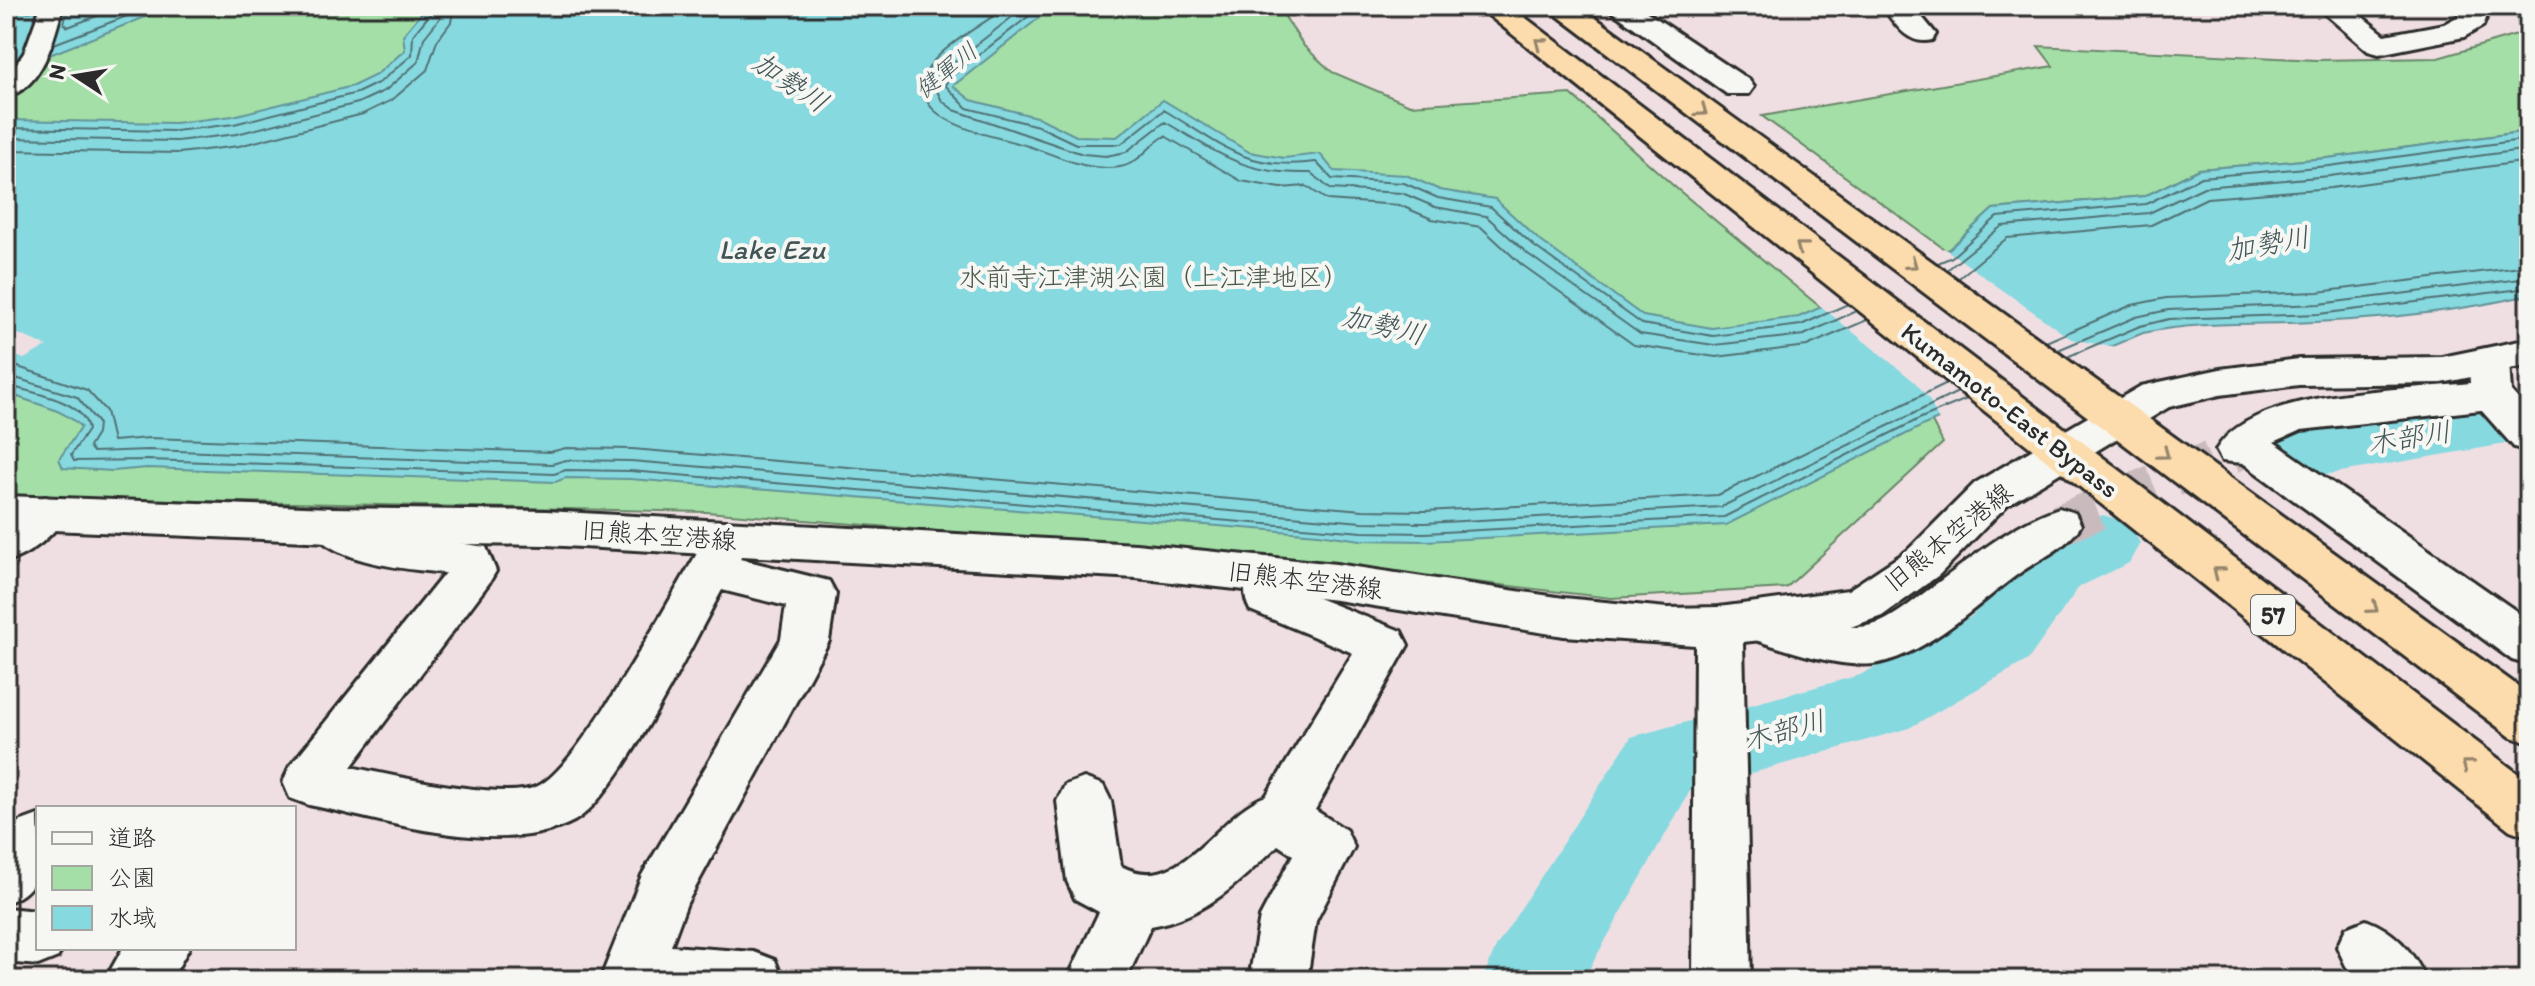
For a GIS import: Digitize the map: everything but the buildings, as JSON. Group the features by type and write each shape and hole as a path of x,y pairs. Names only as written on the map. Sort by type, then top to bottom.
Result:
{"highway":[{"name":"Kumamoto-East Bypass","path":"1492,6 2529,813"},
{"name":"57","path":"1560,6 2529,722"}],"street":[{"path":"6,90 16,84 33,62 52,6"},
{"path":"1619,6 1738,87"},
{"path":"1897,6 1921,34"},
{"path":"2331,6 2379,45 2453,31 2473,20 2476,6"},
{"path":"2529,437 2503,370 2295,416 2266,427 2241,446 2301,483 2529,646"},
{"name":"旧熊本空港線","path":"26,512 330,525 546,528 719,555 1136,561 1271,575 1564,617 1667,627 1738,624 1836,613 1865,603 1923,563 1991,494 2065,453 2156,396 2220,382 2299,372 2503,370"},
{"path":"6,545 26,512"},
{"path":"297,795 473,571 470,559 381,549 330,525"},
{"path":"1722,980 1721,798 1738,624 1851,645 1878,644 1912,627 2013,553 2059,525"},
{"path":"297,795 519,814 556,805 589,772 719,555 812,594 805,641 662,893 631,976 754,980"},
{"path":"1271,575 1267,597 1384,645 1282,818"},
{"path":"1084,801 1095,881 1114,894 1135,899 1180,895 1212,876 1269,819 1282,818 1327,847 1288,917 1278,980"},
{"path":"6,878 36,841"},
{"path":"1096,980 1135,899"},
{"path":"6,935 36,938"},
{"path":"134,980 158,950"}],"green space":[{"name":"Lake Ezu","path":"6,6 1278,6 1304,46 1332,72 1410,105 1571,94 1676,188 1911,382 1943,443 1786,588 1611,598 1280,559 706,512 6,497"},
{"path":"2515,6 2529,6 2529,131 2328,158 2199,169 2145,196 1993,209 1947,251 1762,116 2053,66 2038,46 2316,60 2438,58 2520,34"}],"water":[{"path":"6,6 16,6 28,12 63,6 173,6 52,54 6,67"},
{"name":"Lake Ezu","path":"427,6 1054,6 953,86 971,100 1040,118 1076,136 1117,137 1163,100 1249,152 1284,158 1320,154 1334,171 1406,175 1440,190 1495,199 1538,239 1643,316 1712,328 1799,317 1947,251 1993,209 2145,196 2199,169 2328,158 2529,131 2529,295 2477,306 2396,316 2207,325 2143,333 1924,425 1726,525 1426,541 1361,540 1318,534 630,479 566,478 555,482 63,468 59,459 81,427 56,410 6,392 6,120 175,123 233,116 353,86 376,75 405,50 403,35"}],"pier":[{"path":"1944,248 2071,339 2116,348 1940,423 1929,399 1915,382 1818,304"},
{"path":"6,329 47,346 24,359 6,352"}],"waterway":[{"name":"木部川","path":"2288,456 2529,417"},
{"name":"木部川","path":"1530,980 1661,763 1880,704 2000,638 2052,567 2103,543"}],"tunnel":[{"path":"2059,525 2237,450"}],"water label":[{"name":"健軍川","path":"946,70"},
{"name":"加勢川","path":"791,82"},
{"name":"加勢川","path":"2268,243"},
{"name":"加勢川","path":"1384,325"}],"park label":[{"name":"水前寺江津湖公園（上江津地区）","path":"1154,277"}]}
